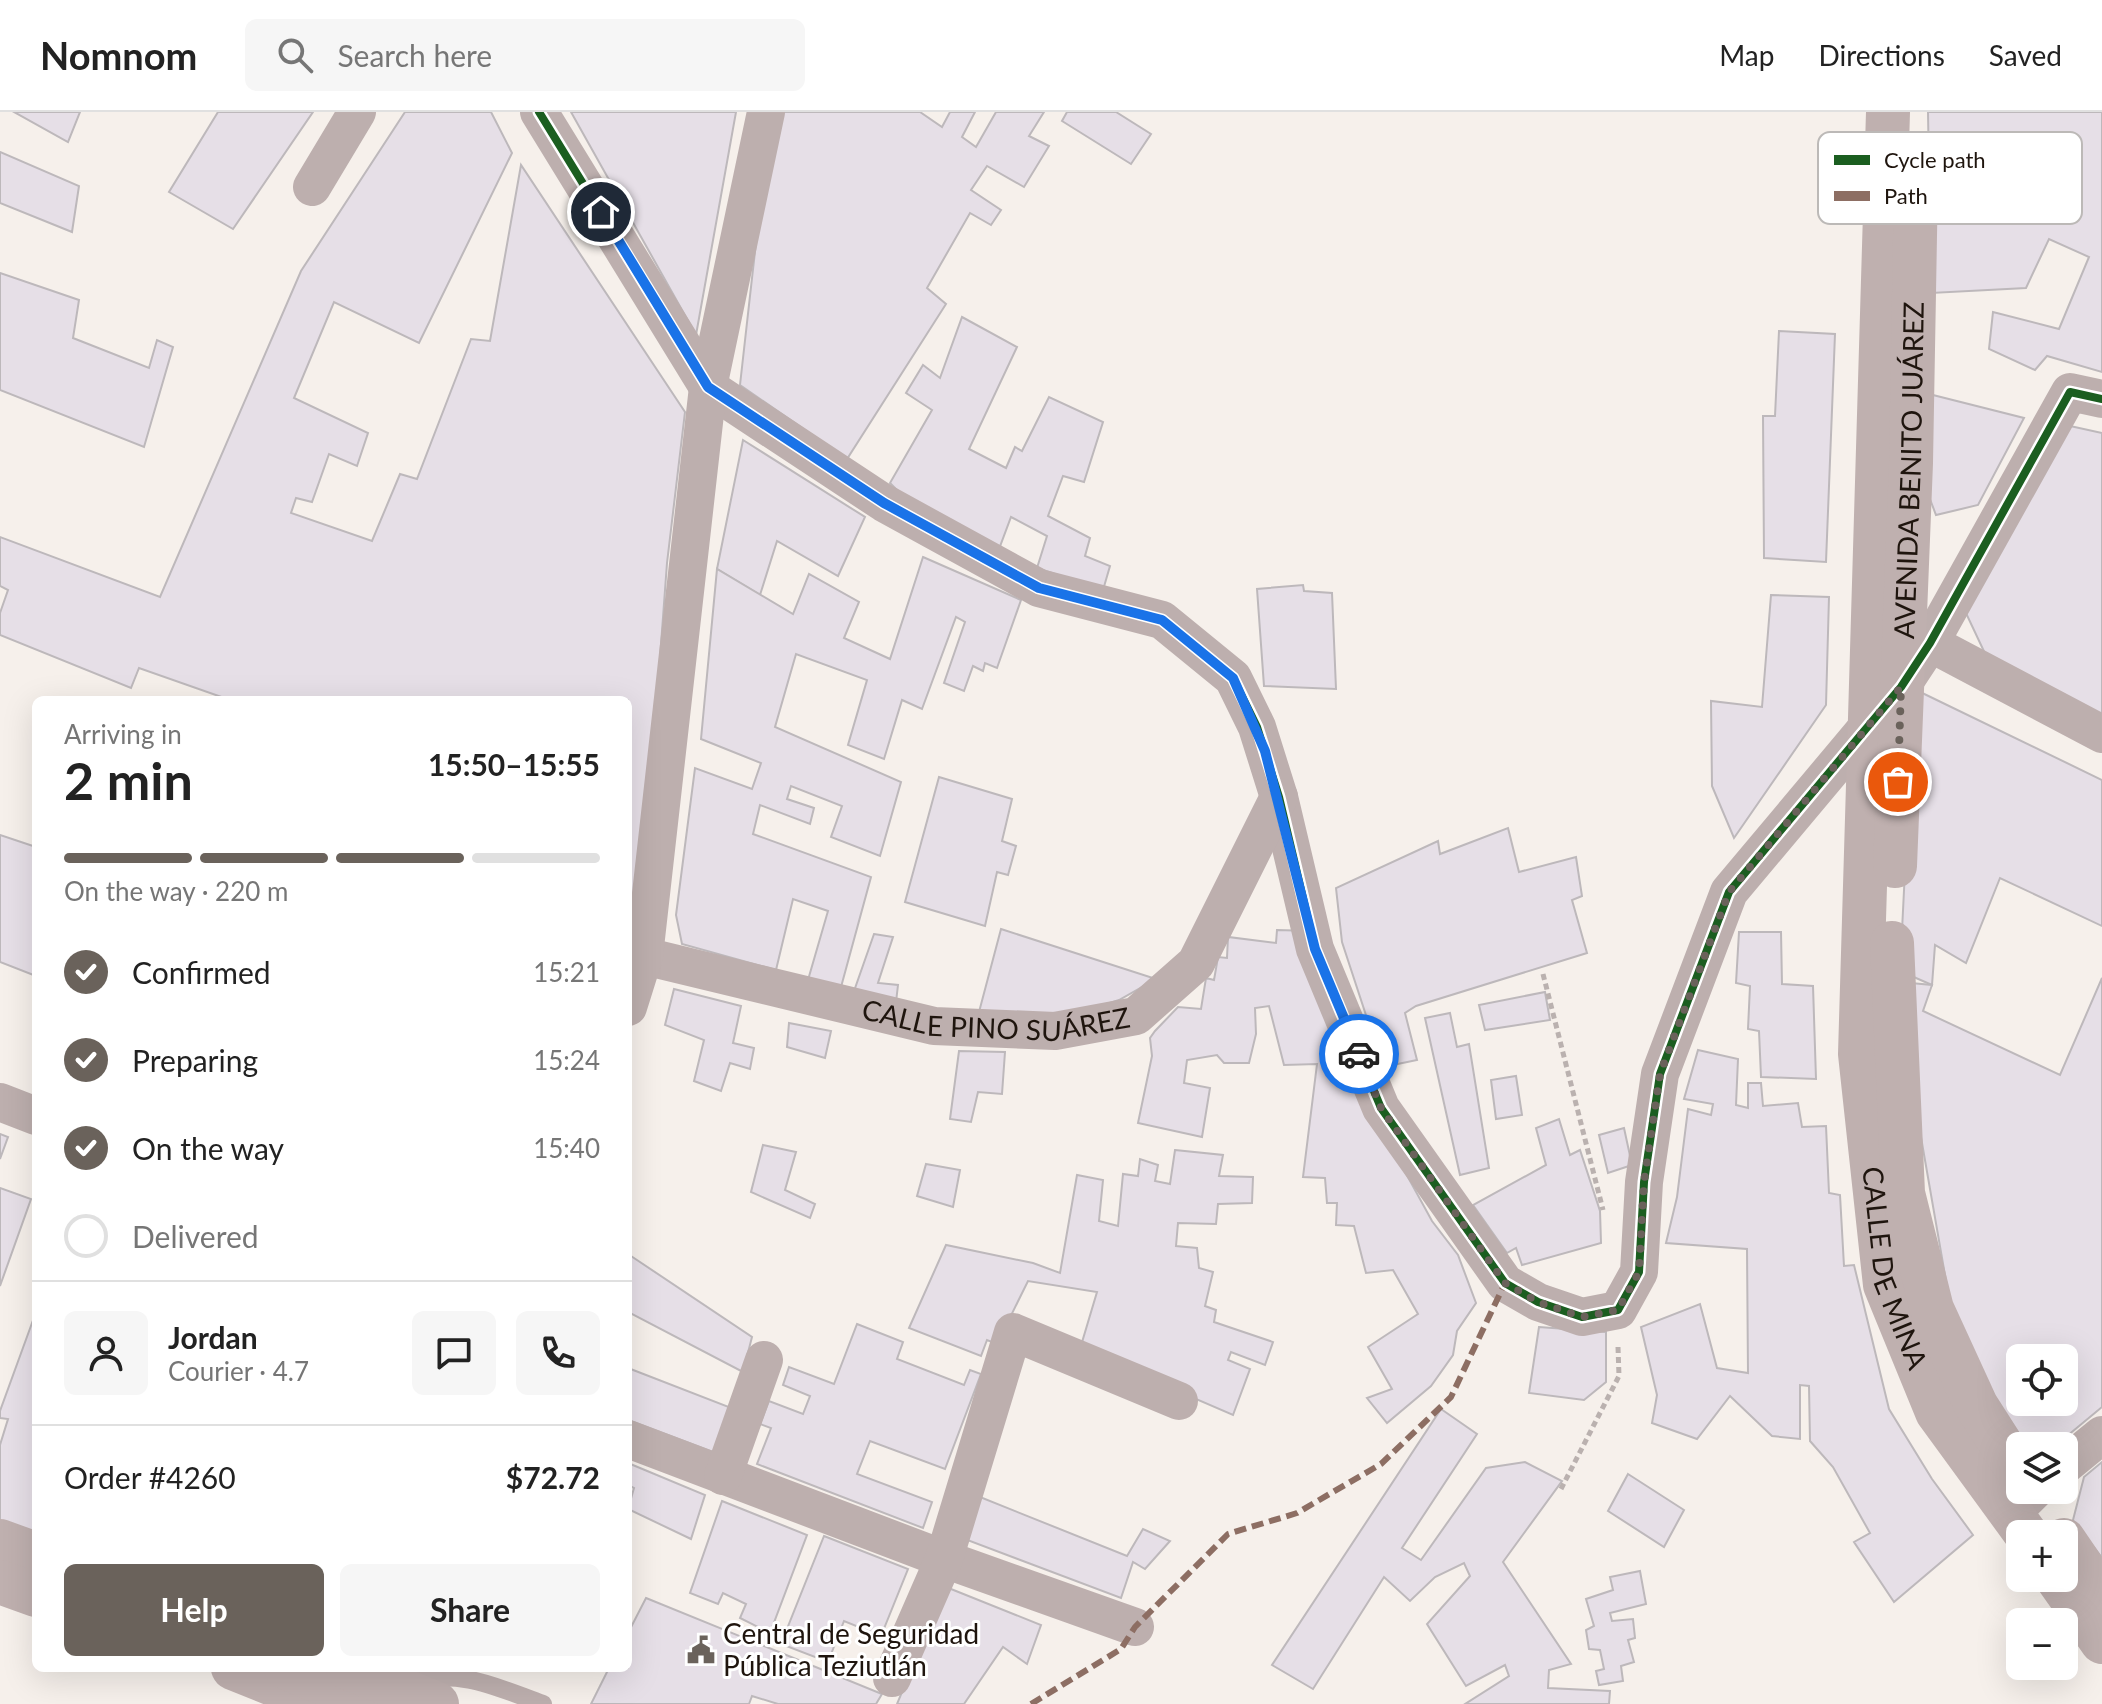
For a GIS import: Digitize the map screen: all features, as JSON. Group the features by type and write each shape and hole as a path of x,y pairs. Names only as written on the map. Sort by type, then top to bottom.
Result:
{"main road":[{"name":"AVENIDA BENITO JUÁREZ","path":"1887,132 1888,112"},
{"name":"AVENIDA BENITO JUÁREZ","path":"1917,112 1917,132"},
{"name":"AVENIDA BENITO JUÁREZ","path":"1877,971 1867,728 1884,224"},
{"name":"AVENIDA BENITO JUÁREZ","path":"1877,971 1901,687 1911,463 1915,224"},
{"name":"CALLE DE MINA","path":"1877,971 1860,1054 1885,1285 1937,1412 2006,1472"},
{"path":"0,1541 32,1553"},
{"path":"0,1561 32,1573"},
{"path":"2078,1561 2102,1596"},
{"path":"0,1582 32,1594"},
{"path":"2067,1592 2102,1642"},
{"path":"243,1672 321,1704"},
{"path":"307,1672 376,1685 437,1704"}],"street":[{"path":"312,187 357,112"},
{"path":"539,112 708,387 884,503 1039,588 1162,620 1233,678 1257,727 1279,797 1315,949 1381,1108 1505,1283 1538,1302 1582,1317 1618,1310 1639,1272 1644,1182 1660,1074 1729,892 1901,687 1930,643 2070,392 2102,399"},
{"path":"632,994 644,956 708,387 766,112"},
{"path":"1930,643 2102,734"},
{"name":"CALLE PINO SUÁREZ","path":"644,956 934,1026 1055,1031 1136,1016 1196,963 1279,797"},
{"path":"0,1102 32,1114"},
{"path":"892,1678 944,1559 1013,1332 1179,1401"},
{"path":"723,1476 764,1360"},
{"path":"2078,1455 2102,1435"},
{"path":"632,1441 944,1559 1135,1627"}],"lane":[{"path":"376,1685 441,1674 472,1679 543,1704"}],"path":[{"path":"1543,974 1604,1220"},
{"path":"1561,1489 1619,1376 1618,1310"}],"building":[{"path":"14,112 80,112 68,142"},
{"path":"218,112 313,112 233,229 169,192"},
{"path":"405,112 491,112 512,153 419,343 334,302 294,398 368,433 357,466 329,454 312,502 296,498 291,513 372,541 400,474 417,479 471,339 490,341 521,165 685,412 667,563 642,902 632,900 632,696 219,696 139,668 131,688 0,635 0,613 8,590 0,586 0,537 160,597 301,271"},
{"path":"571,112 736,112 696,335"},
{"path":"776,112 920,112 942,127 950,112 975,112 962,137 976,147 996,112 1044,112 1029,136 1049,146 1024,187 987,166 971,190 1001,210 991,225 970,213 927,288 946,304 847,459 740,385 761,198"},
{"path":"1067,112 1116,112 1151,134 1131,164 1062,121"},
{"path":"1928,112 2102,112 2102,372 2047,356 2035,370 1989,349 1993,312 2059,329 2089,257 2049,239 2026,288 1931,293 1930,224 2082,224 2082,132 1928,132"},
{"path":"0,152 79,186 72,232 0,203"},
{"path":"0,273 79,300 73,338 149,368 157,340 173,347 144,447 0,390"},
{"path":"962,317 1017,347 969,449 1006,468 1015,447 1022,451 1049,397 1103,422 1084,482 1063,476 1048,516 1090,538 1085,556 1110,566 1103,590 1037,568 1047,536 1011,517 999,549 915,508 890,483 932,410 906,393 923,365 940,378"},
{"path":"1779,331 1835,334 1826,562 1764,558 1763,416 1775,416"},
{"path":"1925,393 2024,418 1978,505 1936,515 1917,465"},
{"path":"2061,424 2102,433 2102,720 1989,662 1965,611"},
{"path":"743,440 865,517 838,576 777,541 760,595 717,569"},
{"path":"923,557 1021,600 997,668 985,663 983,671 973,666 964,691 944,683 965,622 956,617 922,709 902,700 884,759 848,745 867,680 796,654 775,727 901,782 880,856 831,837 842,806 791,786 787,799 814,808 810,824 760,805 753,834 871,877 841,987 808,980 828,911 793,899 776,970 682,944 676,915 695,768 752,789 761,763 701,739 717,569 793,614 809,574 859,602 844,638 890,659"},
{"path":"1303,585 1304,591 1332,593 1336,689 1264,686 1257,589"},
{"path":"1771,595 1829,597 1826,705 1734,838 1712,786 1711,701 1762,707"},
{"path":"1914,689 2102,780 2102,926 2000,878 1966,963 1935,945 1932,985 1900,971"},
{"path":"939,777 1012,799 1002,841 1016,846 1008,875 997,872 985,926 905,902"},
{"path":"1508,828 1519,872 1576,857 1582,896 1572,900 1587,953 1416,1006 1405,1013 1417,1060 1383,1067 1342,942 1336,888 1438,841 1440,854"},
{"path":"0,835 32,846 32,974 0,962"},
{"path":"1001,929 1156,979 1119,1000 1072,1015 979,1012"},
{"path":"1277,930 1311,931 1386,1137 1432,1221 1458,1255 1476,1303 1457,1331 1453,1355 1431,1386 1387,1423 1367,1398 1392,1389 1368,1347 1418,1314 1393,1270 1366,1273 1354,1226 1336,1225 1337,1203 1327,1203 1325,1178 1303,1177 1317,1064 1284,1065 1269,1006 1255,1008 1256,1034 1249,1063 1224,1063 1217,1055 1187,1060 1184,1083 1210,1088 1202,1137 1138,1123 1152,1056 1150,1038 1155,1031 1178,1007 1201,1009 1206,978 1214,980 1218,957 1227,958 1228,937 1276,943"},
{"path":"1739,932 1781,932 1782,984 1813,986 1816,1079 1761,1077 1759,1031 1748,1029 1750,986 1736,983"},
{"path":"874,934 893,937 878,983 898,985 896,1002 853,994"},
{"path":"2102,978 2102,1407 2072,1432 2016,1432 1957,1344 1906,1051 1900,982 1932,985 1923,1011 2060,1075"},
{"path":"674,989 741,1006 733,1043 754,1048 750,1069 730,1063 721,1091 694,1081 704,1040 665,1025"},
{"path":"1545,992 1550,1020 1485,1030 1479,1005"},
{"path":"1450,1013 1457,1047 1469,1044 1489,1168 1460,1175 1425,1018"},
{"path":"789,1023 831,1031 825,1058 787,1047"},
{"path":"1698,1050 1738,1059 1736,1105 1748,1108 1748,1083 1761,1083 1763,1106 1798,1103 1802,1127 1826,1126 1829,1193 1840,1195 1844,1266 1854,1265 1889,1409 1932,1479 1973,1535 1894,1602 1854,1542 1870,1533 1833,1467 1810,1441 1809,1386 1800,1385 1800,1439 1772,1436 1730,1396 1697,1439 1652,1423 1657,1395 1641,1327 1700,1304 1717,1368 1748,1373 1747,1249 1666,1243 1677,1197 1688,1109 1711,1115 1713,1104 1684,1099"},
{"path":"959,1051 1005,1052 1002,1094 978,1092 971,1122 950,1119"},
{"path":"1516,1076 1522,1115 1496,1119 1491,1080"},
{"path":"1559,1119 1570,1155 1580,1150 1600,1211 1601,1243 1522,1265 1516,1248 1507,1253 1473,1205 1546,1165 1536,1128"},
{"path":"1624,1128 1632,1165 1608,1173 1599,1135"},
{"path":"0,1134 8,1137 0,1159"},
{"path":"763,1145 796,1152 785,1190 815,1204 810,1218 751,1192"},
{"path":"1175,1150 1223,1155 1219,1176 1253,1177 1252,1203 1218,1204 1216,1224 1178,1223 1176,1246 1197,1248 1199,1268 1213,1272 1205,1306 1216,1310 1214,1322 1273,1342 1265,1365 1231,1352 1228,1360 1250,1369 1233,1415 1080,1349 1097,1292 1028,1281 997,1344 987,1340 981,1356 909,1328 946,1245 1033,1263 1060,1273 1077,1175 1103,1180 1099,1221 1118,1226 1123,1174 1138,1176 1140,1159 1158,1165 1155,1181 1170,1184"},
{"path":"926,1164 960,1170 953,1207 917,1196"},
{"path":"0,1188 31,1199 0,1286"},
{"path":"632,1257 752,1337 743,1372 632,1314"},
{"path":"32,1323 32,1537 0,1525 0,1445 8,1419 0,1418"},
{"path":"857,1324 903,1342 897,1359 964,1385 970,1370 981,1374 945,1469 870,1441 857,1474 932,1502 923,1528 757,1464 771,1428 760,1424 769,1401 803,1414 810,1396 783,1385 789,1367 834,1384"},
{"path":"1539,1327 1606,1332 1606,1382 1584,1400 1529,1393"},
{"path":"632,1370 734,1409 721,1455 632,1422"},
{"path":"1441,1409 1477,1434 1402,1548 1421,1560 1486,1468 1525,1462 1562,1481 1503,1562 1571,1664 1549,1670 1548,1688 1610,1691 1609,1704 1465,1704 1509,1676 1505,1665 1466,1686 1427,1624 1470,1576 1464,1563 1435,1577 1410,1601 1384,1577 1313,1689 1272,1665"},
{"path":"2102,1462 2102,1558 2078,1527 2078,1520 2073,1520 2084,1477"},
{"path":"632,1465 705,1495 691,1539 632,1511"},
{"path":"1628,1474 1684,1510 1664,1547 1608,1511"},
{"path":"970,1493 1127,1556 1143,1529 1170,1541 1145,1569 1133,1562 1121,1598 954,1535"},
{"path":"722,1501 807,1535 770,1633 740,1618 746,1604 723,1593 718,1604 690,1593"},
{"path":"824,1536 908,1569 881,1636 844,1621 828,1662 781,1644"},
{"path":"1640,1571 1646,1604 1610,1613 1612,1621 1633,1619 1635,1638 1628,1640 1634,1662 1621,1666 1623,1681 1599,1685 1596,1671 1604,1669 1600,1650 1589,1649 1586,1630 1594,1626 1586,1599 1613,1590 1610,1577"},
{"path":"946,1587 1041,1625 1027,1664 1003,1647 964,1704 897,1704"},
{"name":"Central de Seguridad Pública Teziutlán","path":"646,1598 882,1694 876,1704 778,1704 752,1696 749,1704 591,1704 607,1672 632,1672 632,1625"}],"marked path":[{"path":"1031,1704 1121,1649 1135,1627 1228,1534 1297,1513 1381,1464 1451,1397 1505,1283"}],"cycle path":[{"path":"539,112 708,387 884,503 1039,588 1162,620 1233,678 1257,727 1279,797 1315,949 1381,1108 1505,1283 1538,1302 1582,1317 1618,1310 1639,1272 1644,1182 1660,1074 1729,892 1901,687 1930,643 2070,392 2102,399"}],"way so far":[{"path":"1359,1054 1381,1108 1505,1283 1538,1302 1582,1317 1618,1310 1639,1272 1644,1182 1660,1074 1729,892 1901,687 1898,782"}],"place":[{"name":"Central de Seguridad Pública Teziutlán","path":"701,1650"}],"route":[{"path":"601,212 708,387 884,503 1039,588 1162,620 1233,678 1257,727 1279,797 1315,949 1359,1054"}]}
